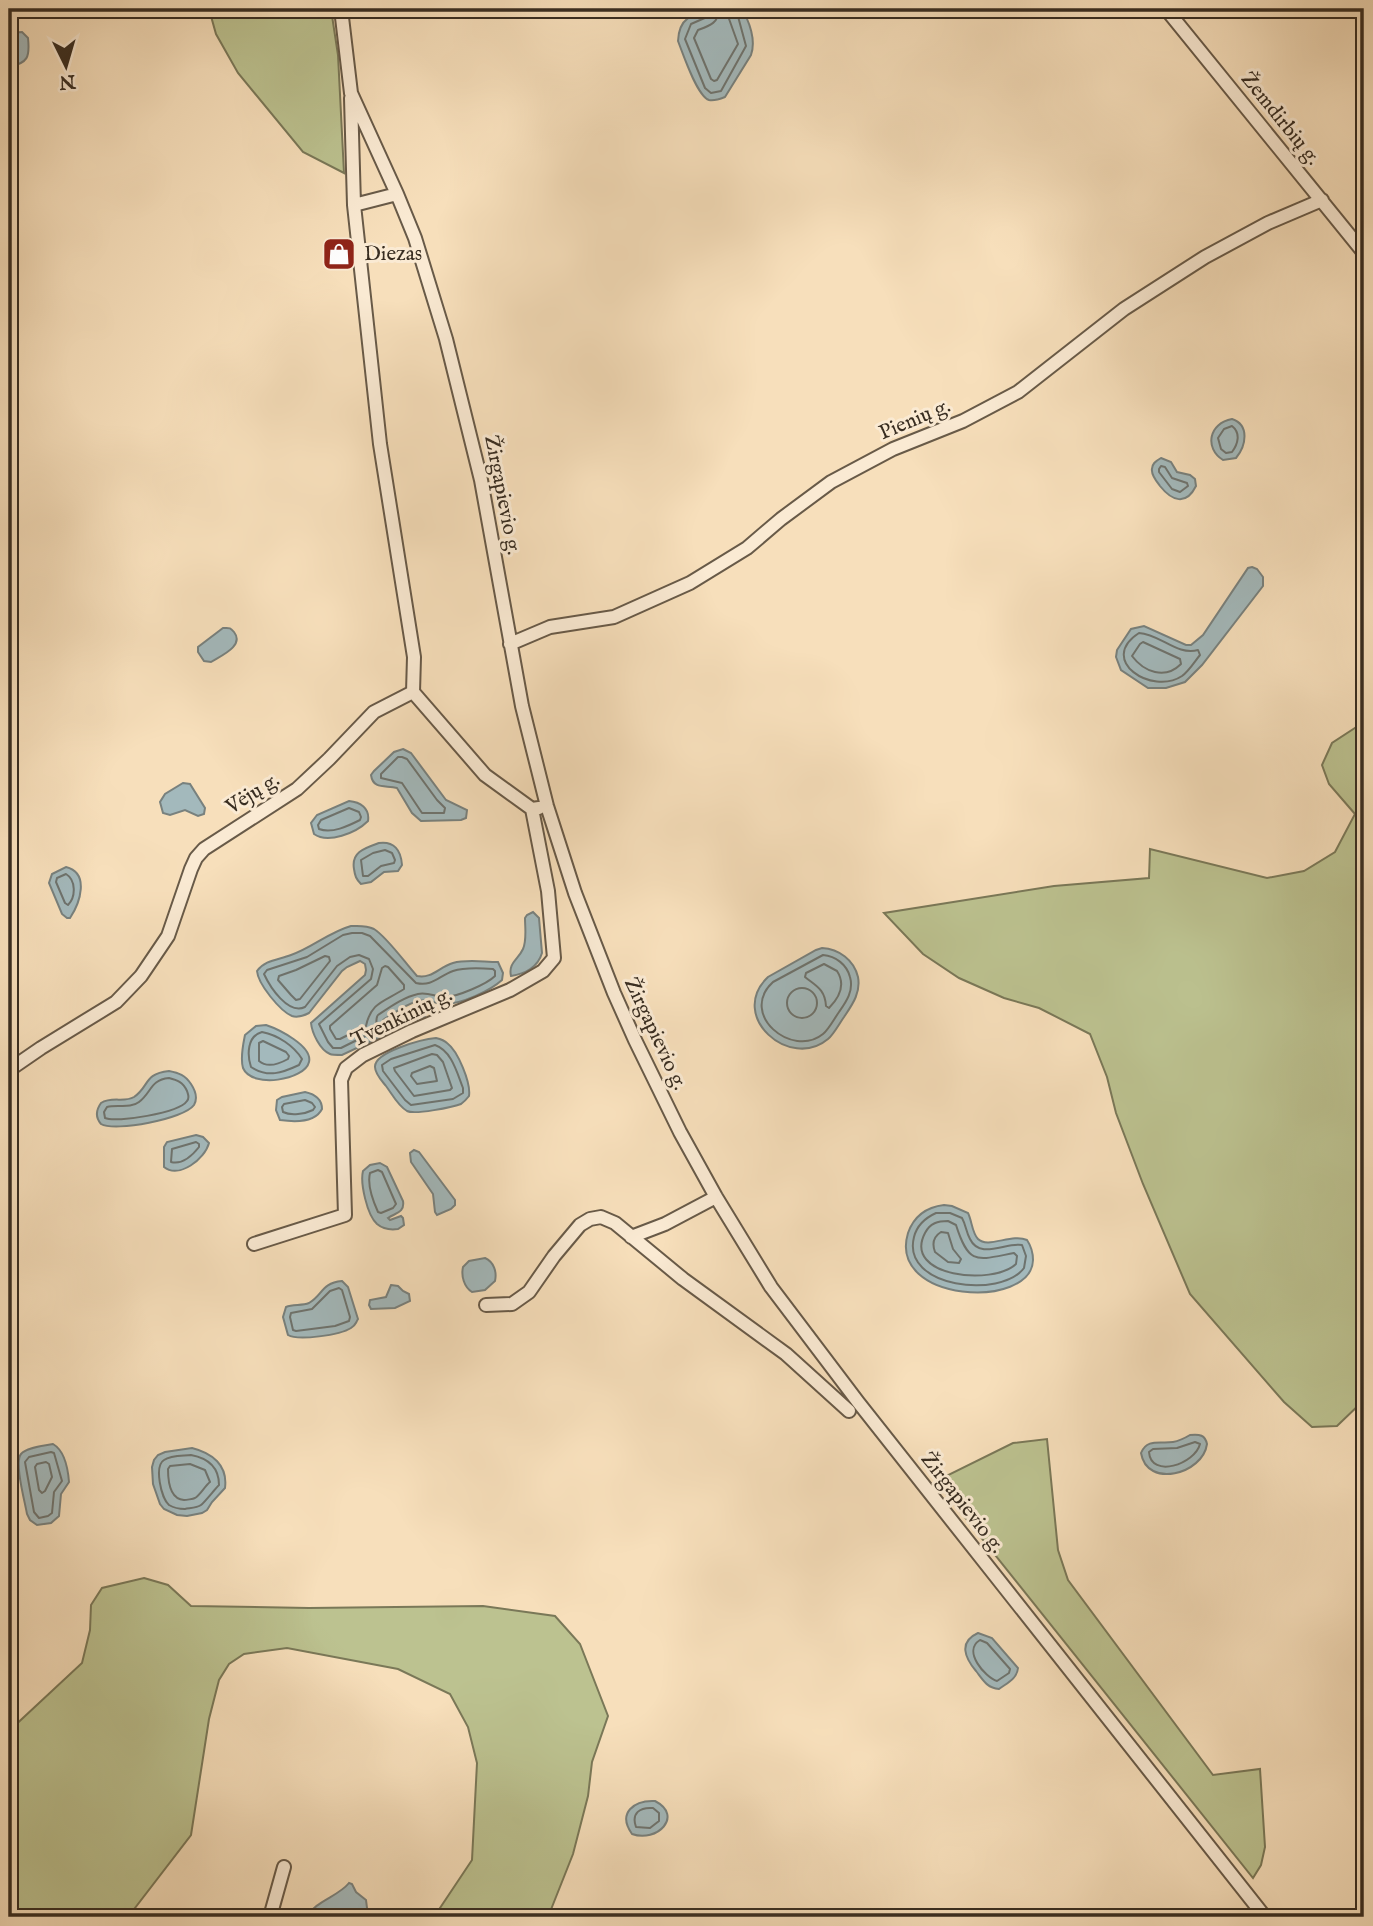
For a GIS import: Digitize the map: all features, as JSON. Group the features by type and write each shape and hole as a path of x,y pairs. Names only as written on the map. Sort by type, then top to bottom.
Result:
{"street":[{"name":"Žirgapievio g.","path":"341,9 351,93 415,238 446,339 481,480 522,706 547,806 575,893 614,993 669,1109 716,1197 771,1287 805,1334 1265,1917"},
{"name":"Žemdirbių g.","path":"1166,9 1364,253"},
{"path":"351,93 354,205 380,444 414,657 413,692 485,775 531,809 547,806"},
{"path":"354,205 397,194"},
{"name":"Pienių g.","path":"510,644 550,627 614,617 690,583 747,548 831,482 893,449 963,421 1018,392 1124,309 1205,257 1268,223 1322,200"},
{"name":"Vėjų g.","path":"9,1070 116,1002 141,976 168,936 191,869 204,849 297,789 374,712 413,692"},
{"name":"Tvenkinių g.","path":"254,1244 345,1215 341,1080 346,1068 363,1055 412,1031 510,990 543,971 554,958 548,891 531,809"},
{"path":"631,1237 665,1224 716,1197"},
{"path":"486,1305 512,1304 529,1292 580,1225 600,1217 615,1223 683,1279 786,1354 849,1410"},
{"path":"270,1917 284,1867"}],"green space":[{"path":"209,9 331,9 338,55 344,173 303,152 238,73 216,34"},
{"path":"1364,722 1364,1400 1337,1426 1312,1427 1284,1402 1190,1294 1143,1184 1090,1034 1039,1008 1004,998 959,978 923,954 884,913 1054,886 1149,878 1150,849 1267,878 1304,871 1335,852 1355,814 1329,784 1322,765 1332,743"},
{"path":"1047,1439 1058,1550 1068,1580 1213,1775 1260,1769 1265,1847 1261,1865 1253,1878 936,1481 1013,1443"},
{"path":"144,1578 168,1585 191,1606 483,1606 555,1616 580,1644 608,1716 592,1762 588,1796 573,1854 550,1912 545,1917 434,1917 472,1860 477,1763 468,1727 450,1694 398,1669 287,1648 244,1654 229,1664 219,1680 209,1719 191,1835 128,1917 9,1917 9,1731 82,1663 90,1630 91,1605 102,1588"}],"water":[{"path":"716,9 741,9 747,19 753,44 751,55 725,97 709,100 695,83 678,41 681,26 685,21 695,14"},
{"path":"22,32 28,38 28,54 24,61 9,67 9,33"},
{"path":"1232,419 1242,426 1244,442 1236,458 1223,460 1213,449 1212,436 1218,425"},
{"path":"1161,458 1171,462 1177,472 1195,479 1196,486 1188,497 1174,498 1156,481 1152,466"},
{"path":"1252,567 1263,577 1263,586 1202,665 1185,682 1166,688 1148,688 1121,670 1116,657 1117,650 1131,629 1144,626 1191,645 1203,635 1248,568"},
{"path":"223,628 234,632 237,637 234,646 211,662 204,661 198,647"},
{"path":"403,749 411,753 446,800 467,810 466,818 421,821 412,813 397,788 374,783 371,775 374,771 394,752"},
{"path":"183,783 190,784 205,808 204,814 198,816 185,810 170,815 163,813 160,802 165,794"},
{"path":"349,801 363,806 368,821 342,836 327,838 314,834 311,823 317,815"},
{"path":"379,843 393,845 400,855 402,865 398,871 384,872 371,882 361,884 355,874 355,858 364,849"},
{"path":"66,867 78,875 81,889 70,918 62,914 49,883 52,874"},
{"path":"533,912 539,918 542,953 530,969 511,976 512,965 524,945 525,918"},
{"path":"351,926 374,929 417,976 427,976 458,962 498,962 503,973 502,980 459,1002 445,1004 418,1001 409,1004 383,1020 383,1023 420,1004 426,1005 425,1016 342,1055 330,1054 317,1041 311,1023 365,975 365,964 360,961 347,967 309,1013 298,1017 287,1013 276,1003 265,990 257,971 268,962 299,952"},
{"path":"822,948 840,953 853,965 859,983 855,998 828,1039 813,1047 797,1048 782,1044 768,1035 759,1022 755,1008 757,992 768,977"},
{"path":"266,1025 294,1039 306,1050 309,1062 305,1068 278,1080 248,1075 242,1060 245,1035 256,1026"},
{"path":"436,1038 446,1042 459,1060 466,1076 469,1096 461,1104 450,1107 407,1111 377,1075 377,1061 400,1047"},
{"path":"169,1071 184,1076 194,1089 195,1102 188,1110 164,1119 134,1125 101,1124 97,1114 101,1103 134,1097 155,1075"},
{"path":"305,1092 319,1100 322,1109 319,1114 304,1120 280,1120 276,1110 277,1100"},
{"path":"196,1135 209,1143 197,1161 177,1171 164,1167 164,1147 167,1142"},
{"path":"414,1150 419,1152 455,1200 451,1209 437,1215 435,1212 433,1194 411,1162 410,1153"},
{"path":"380,1163 387,1167 403,1201 401,1210 388,1218 403,1218 404,1225 398,1229 387,1229 377,1224 365,1199 363,1171 370,1165"},
{"path":"944,1205 968,1213 974,1234 982,1242 1014,1238 1027,1240 1032,1249 1033,1260 1026,1276 1010,1287 987,1292 962,1292 938,1285 919,1274 907,1256 908,1233 922,1213"},
{"path":"485,1258 494,1268 495,1281 485,1290 472,1292 464,1281 463,1267 469,1261"},
{"path":"342,1281 348,1287 358,1319 354,1326 346,1331 319,1336 288,1335 283,1317 286,1307 309,1303 330,1284"},
{"path":"391,1285 398,1286 409,1294 410,1301 395,1308 371,1309 370,1300 386,1297"},
{"path":"1190,1435 1202,1436 1207,1444 1196,1463 1186,1470 1163,1474 1153,1471 1145,1464 1141,1453 1147,1445 1175,1442"},
{"path":"53,1444 63,1456 69,1482 61,1494 59,1516 51,1523 37,1525 27,1514 19,1473 19,1458 27,1450"},
{"path":"192,1448 217,1461 224,1473 225,1488 202,1513 177,1515 160,1504 153,1484 152,1467 158,1455"},
{"path":"978,1633 992,1638 1018,1668 1014,1678 999,1689 986,1683 967,1656 965,1650 968,1641"},
{"path":"655,1801 667,1814 664,1826 650,1835 632,1834 626,1820 630,1809 640,1803"},
{"path":"349,1883 366,1900 364,1916 308,1917 315,1907"}],"place":[{"name":"Diezas","path":"339,254"}]}
